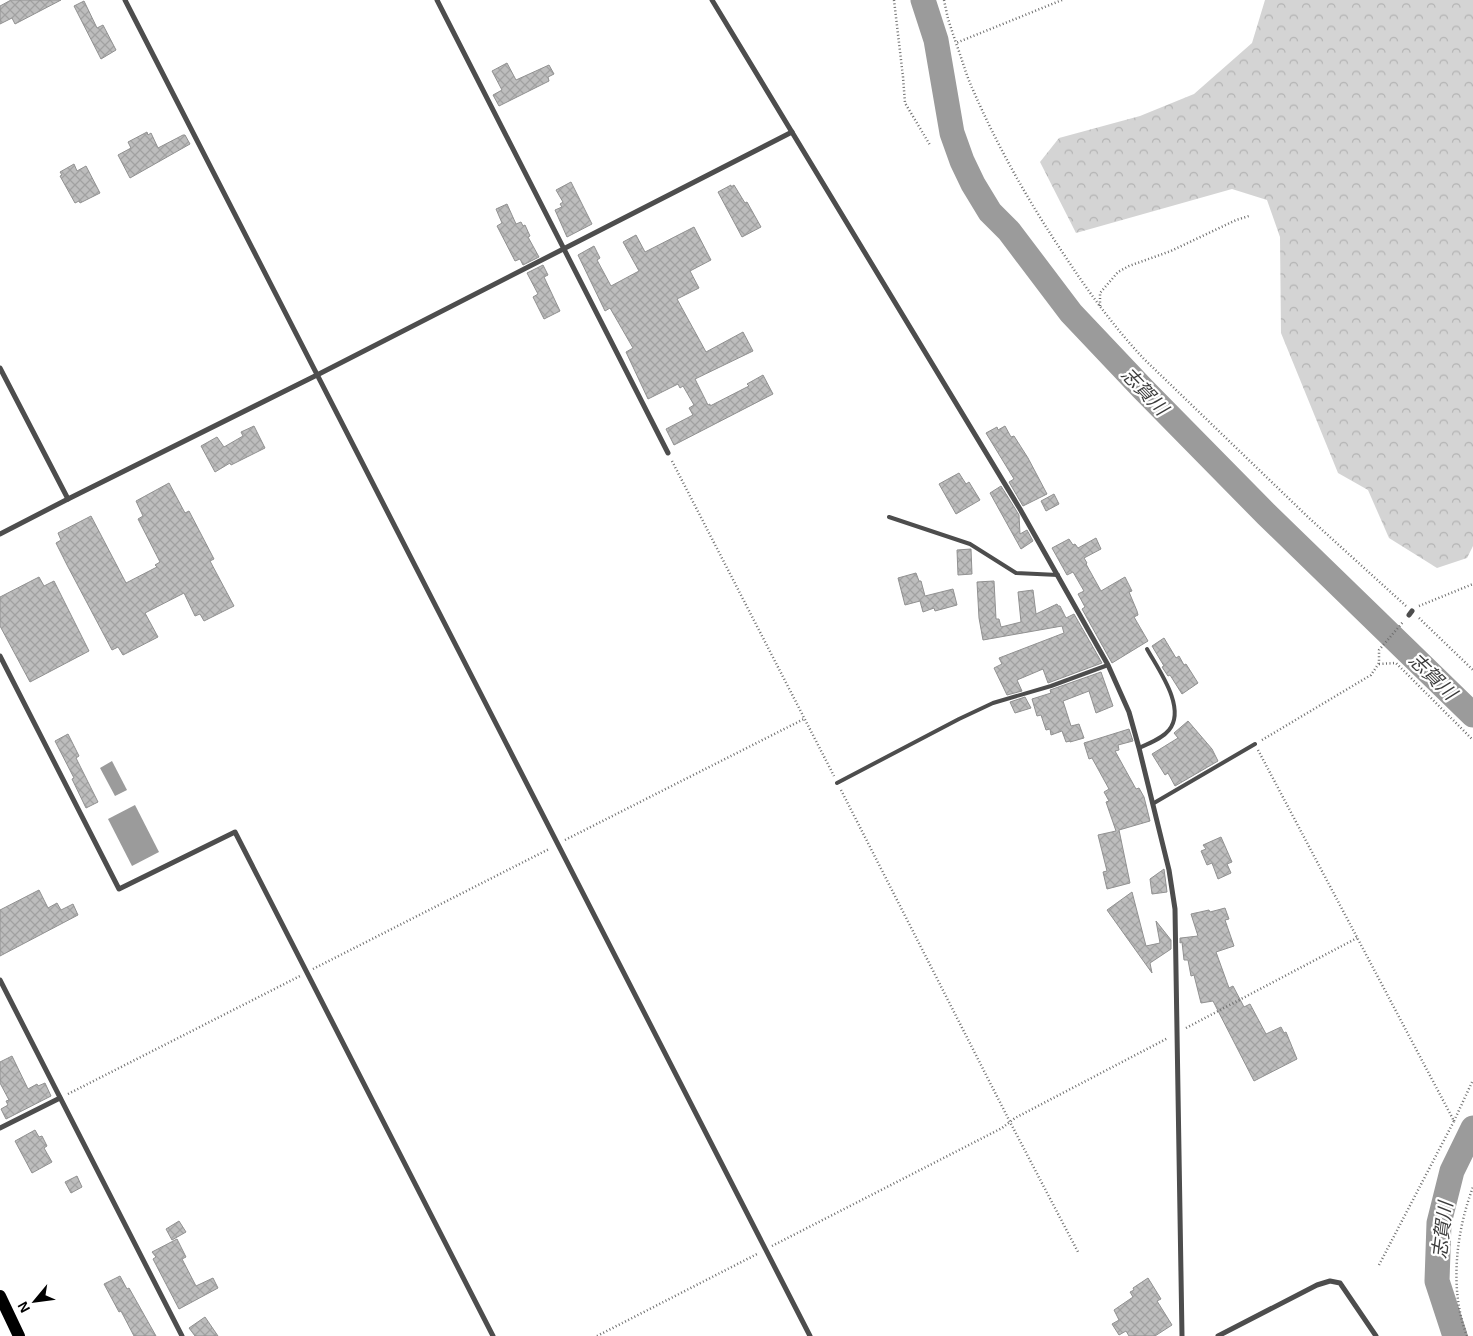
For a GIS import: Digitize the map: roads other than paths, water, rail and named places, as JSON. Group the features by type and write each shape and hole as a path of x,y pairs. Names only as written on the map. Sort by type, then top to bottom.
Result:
{"main road":[{"path":"0,1296 19,1336"}],"street":[{"path":"125,0 810,1336"},
{"path":"437,0 668,453"},
{"path":"712,0 1020,509 1108,665 1129,712 1154,803 1169,870 1175,909 1182,1336"},
{"path":"0,534 68,498 317,376 792,132"},
{"path":"0,368 68,498"},
{"path":"0,656 119,889 235,832 493,1336"},
{"path":"0,980 182,1336"},
{"path":"0,1128 60,1098"},
{"path":"1218,1336 1317,1285 1330,1281 1340,1283 1376,1336"}],"lane":[{"path":"889,517 970,544 1016,573 1058,575"},
{"path":"1139,748 1164,735 1170,729 1174,720 1175,709 1168,687 1146,649"},
{"path":"837,783 958,718 992,702 1051,686 1108,665"},
{"path":"1154,803 1255,744"}],"waterway":[{"name":"志賀川","path":"923,0 936,40 952,133 973,184 990,212 1009,231 1071,313 1142,388 1266,514 1473,715"},
{"name":"志賀川","path":"1455,1336 1437,1281 1439,1223 1452,1171 1473,1128"}]}
